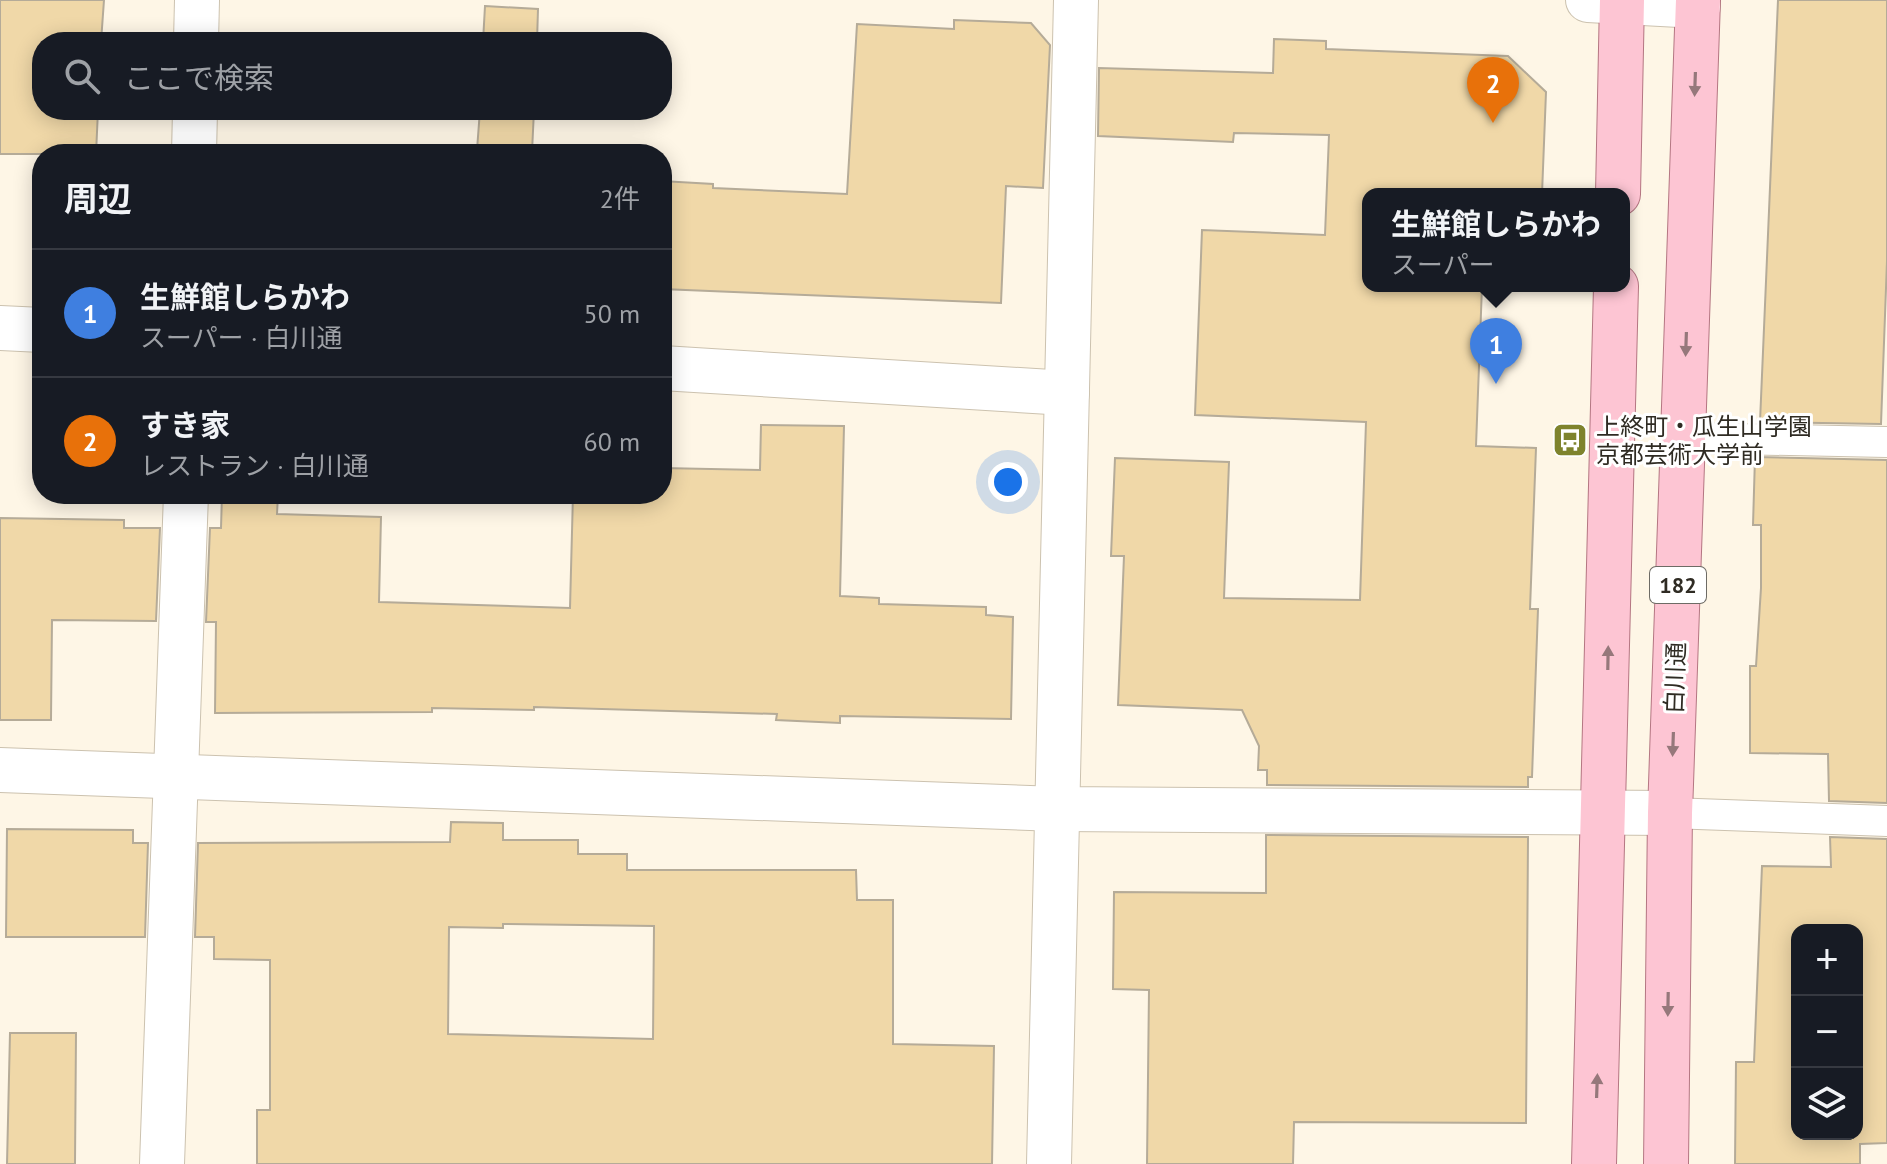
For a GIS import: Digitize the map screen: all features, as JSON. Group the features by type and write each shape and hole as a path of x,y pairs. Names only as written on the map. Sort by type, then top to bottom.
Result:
{"main road":[{"path":"1611,1 1618,188"},
{"name":"白川通","path":"1666,1164 1670,813 1698,3"},
{"path":"1594,1164 1616,292"}],"street":[{"path":"196,32 197,0"},
{"path":"1049,1164 1076,0"},
{"path":"1611,1 1698,3"},
{"path":"194,144 195,120"},
{"path":"0,328 32,330"},
{"path":"672,369 1067,393"},
{"path":"162,1164 179,776 186,504"},
{"path":"0,770 1058,809 1670,813"}],"lane":[{"path":"1683,438 1887,442"},
{"path":"1670,813 1887,821"}],"building":[{"path":"0,0 104,0 102,32 32,32 32,120 98,120 96,144 32,144 32,154 0,154"},
{"path":"1778,0 1887,0 1887,261 1881,424 1760,422"},
{"path":"485,6 538,9 537,32 484,32"},
{"path":"954,20 1031,23 1050,45 1043,188 1006,186 1001,303 672,289 672,182 713,184 713,188 847,194 857,24 954,29"},
{"path":"1274,39 1326,41 1326,49 1508,56 1546,92 1542,188 1362,188 1362,292 1482,292 1476,446 1536,448 1530,609 1538,609 1532,777 1528,777 1528,787 1267,785 1267,770 1258,770 1259,746 1242,710 1118,705 1124,556 1111,556 1115,458 1229,462 1224,598 1360,600 1366,422 1195,415 1202,230 1325,235 1329,135 1234,133 1233,142 1098,136 1099,68 1273,73"},
{"path":"479,120 534,120 532,144 477,144"},
{"path":"761,425 844,426 840,596 879,598 879,604 986,607 986,615 1013,617 1011,719 840,716 840,723 776,720 777,714 534,707 534,710 432,708 432,712 215,713 216,622 206,622 210,528 221,528 222,504 278,504 277,514 381,517 379,602 570,608 573,504 672,504 672,468 760,470"},
{"path":"1755,457 1887,460 1887,803 1829,801 1828,754 1750,753 1750,666 1756,666 1761,588 1761,525 1753,525"},
{"path":"0,518 124,520 124,528 160,528 156,621 52,620 51,720 0,720"},
{"path":"451,822 503,823 503,840 578,840 578,854 627,854 627,870 856,870 857,900 893,900 893,1044 994,1046 992,1164 257,1164 257,1110 270,1110 270,960 214,959 214,937 195,937 198,843 450,842","holes":["503,924 654,926 653,1039 448,1034 449,927 503,928"]},
{"path":"7,829 133,830 133,843 148,843 145,937 6,937"},
{"path":"1266,835 1528,837 1526,1123 1294,1122 1293,1164 1147,1164 1149,990 1113,989 1114,892 1266,893"},
{"path":"1830,837 1887,839 1887,1143 1860,1144 1860,1164 1735,1164 1736,1062 1754,1062 1762,866 1831,867"},
{"path":"10,1033 76,1033 75,1164 7,1164"}],"place":[{"name":"すき家","path":"1493,123"},
{"name":"生鮮館しらかわ","path":"1496,384"},
{"name":"上終町・瓜生山学園 京都芸術大学前","path":"1570,440"}]}
